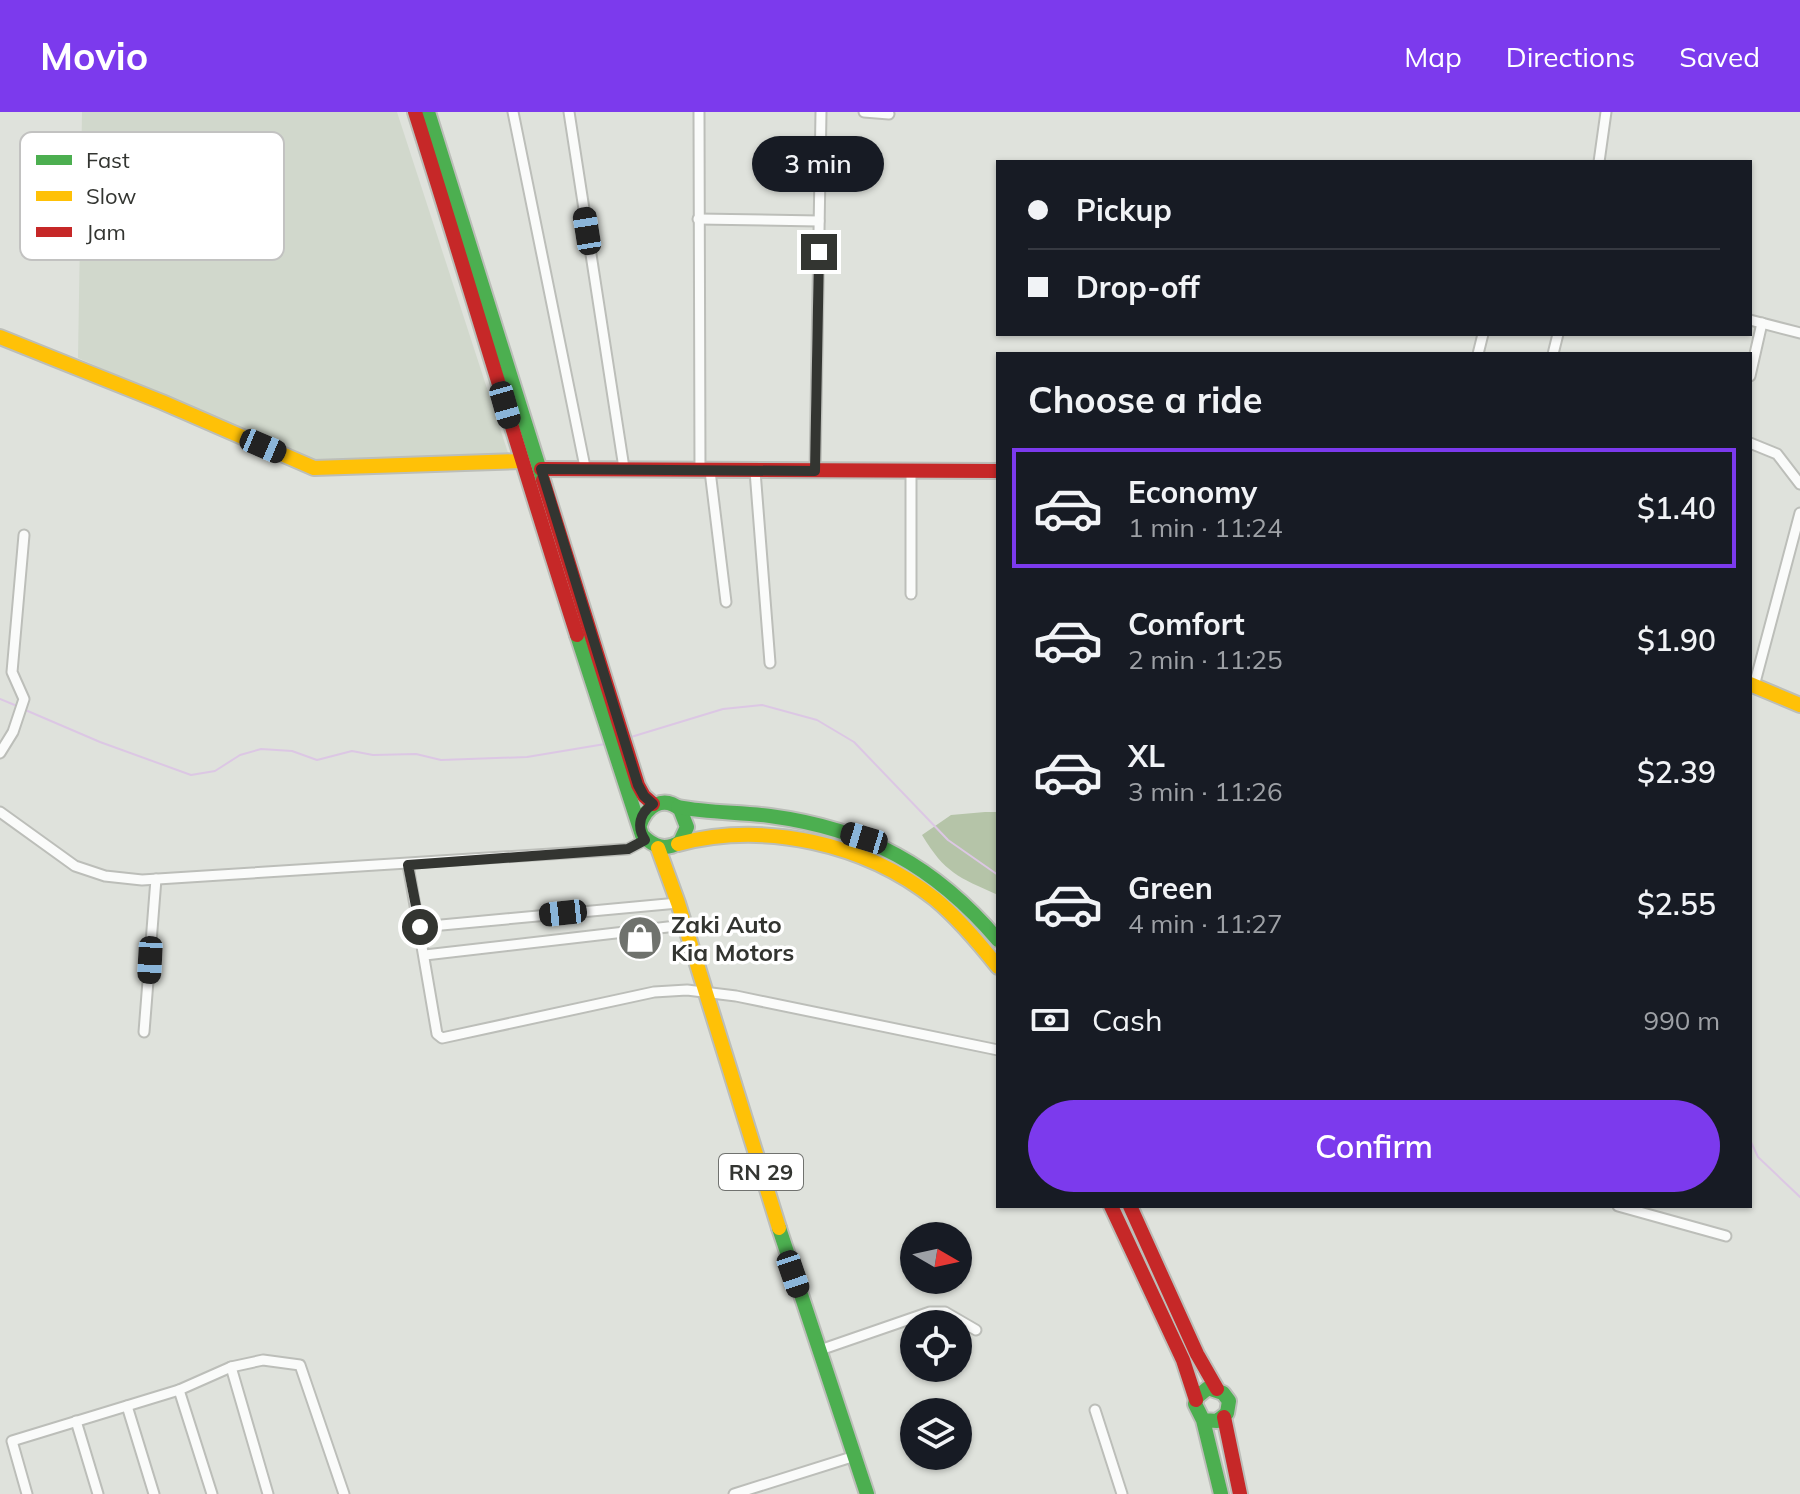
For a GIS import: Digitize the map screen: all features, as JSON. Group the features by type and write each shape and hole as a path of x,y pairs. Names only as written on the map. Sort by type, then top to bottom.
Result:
{"main road":[{"path":"415,112 521,461 622,751 642,832 658,848 724,833 749,833 826,844 856,853 888,867 923,889 953,914 996,964"},
{"path":"428,112 541,469 614,727"},
{"path":"0,337 314,468 521,461"},
{"path":"541,469 996,471"},
{"path":"1752,685 1800,705"},
{"path":"622,751 640,790 653,804"},
{"path":"642,832 642,815 653,804 668,802 699,811 780,817 864,838 918,865 967,905 996,938"},
{"path":"678,807 687,825 678,844"},
{"name":"RN 29","path":"658,848 685,925 793,1274 867,1494"},
{"path":"1112,1208 1183,1360 1196,1400 1195,1409 1203,1420 1221,1494"},
{"path":"1131,1208 1197,1354 1217,1389 1229,1401 1224,1417 1212,1422 1203,1420"},
{"path":"1196,1400 1204,1390 1217,1389"},
{"path":"1224,1417 1240,1494"}],"street":[{"path":"513,112 585,467"},
{"path":"569,112 624,468"},
{"path":"699,112 698,219 705,471 726,602"},
{"path":"815,471 821,112"},
{"path":"864,112 889,114"},
{"path":"1599,160 1606,112"},
{"path":"698,219 819,221"},
{"path":"1752,320 1800,333"},
{"path":"1752,367 1762,323"},
{"path":"1752,444 1777,454 1800,484"},
{"path":"755,471 770,663"},
{"path":"911,471 911,594"},
{"path":"1752,685 1800,513"},
{"path":"0,753 13,732 24,699 12,672 24,535"},
{"path":"0,812 49,848 89,872 142,880 628,849 642,832"},
{"path":"408,865 437,1034 445,1039 654,992 704,991 996,1050"},
{"path":"144,1032 156,879"},
{"path":"420,927 678,903"},
{"path":"425,955 685,925"},
{"path":"1625,1208 1726,1236"},
{"path":"820,1350 930,1312 945,1312 976,1330"},
{"path":"27,1494 12,1441 179,1390 231,1367 263,1360 300,1365 344,1494"},
{"path":"231,1367 268,1494"},
{"path":"179,1390 212,1494"},
{"path":"127,1406 154,1494"},
{"path":"1095,1410 1122,1494"},
{"path":"76,1421 98,1494"},
{"path":"734,1494 855,1456"}],"shaded area":[{"path":"82,112 397,112 509,456 314,461 78,358 80,260 284,260 284,132 82,132"}],"green space":[{"path":"996,812 996,894 946,866 922,835 951,815"}],"waterway":[{"path":"0,699 17,706"},
{"path":"631,737 723,709 762,705 817,720 854,742 948,840 996,874"},
{"path":"23,709 100,742 191,775 215,771 240,755 261,749 292,751 317,760 352,751 373,755 416,754 441,760 527,757 605,744"},
{"path":"1752,1144 1758,1157 1800,1197"}],"traffic: fast":[{"path":"428,112 543,480"},
{"path":"577,635 642,835 655,845 665,847 680,842 687,827 680,809 667,803 651,808 640,825"},
{"path":"678,807 805,822 868,841 924,872 949,891 996,938"},
{"path":"779,1228 867,1494"},
{"path":"1203,1420 1217,1421 1227,1413 1229,1401 1223,1393 1208,1388 1197,1397 1195,1404 1203,1420 1221,1494"}],"traffic: slow":[{"path":"0,337 314,468 521,461"},
{"path":"1752,685 1800,705"},
{"path":"678,844 711,837 745,835 812,842 846,851 907,880 935,899 996,965"},
{"path":"658,848 779,1228"}],"traffic: jam":[{"path":"415,112 577,635"},
{"path":"541,469 996,471"},
{"path":"543,480 638,785 653,804"},
{"path":"1112,1208 1183,1360 1196,1400"},
{"path":"1131,1208 1197,1354 1217,1389"},
{"path":"1224,1417 1240,1494"}],"place":[{"name":"Zaki Auto Kia Motors","path":"640,938"}],"route":[{"path":"420,927 408,865 628,849 645,840 640,830 640,820 653,804 638,785 541,469 815,471 819,252"}]}
